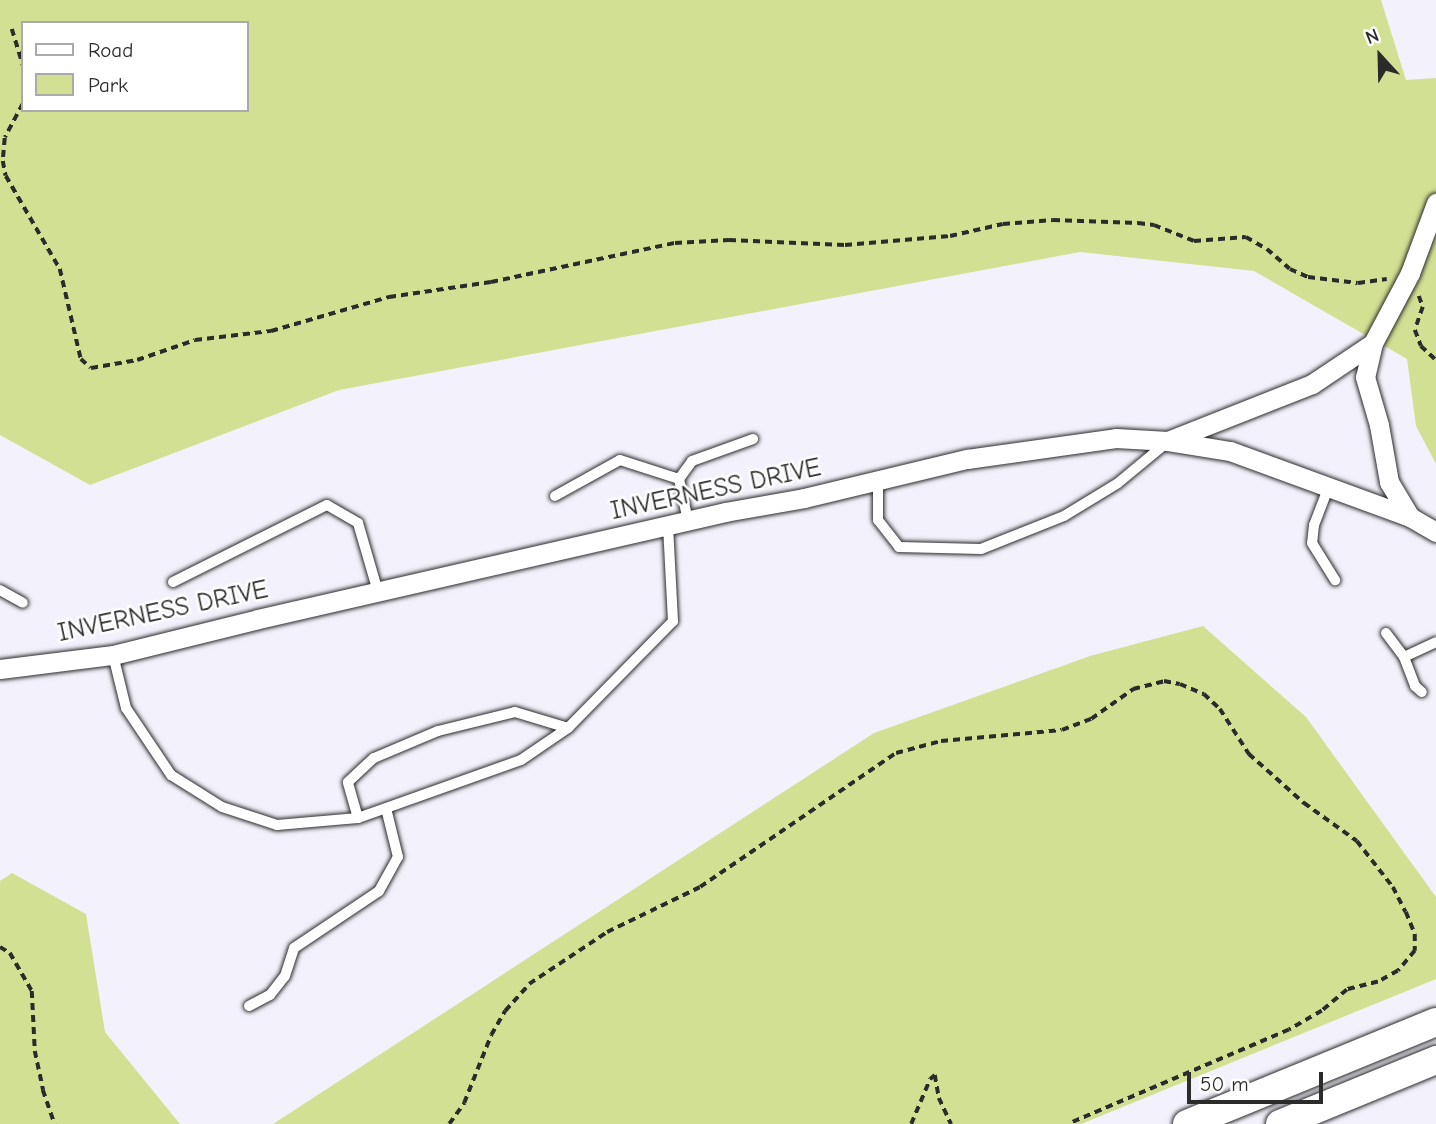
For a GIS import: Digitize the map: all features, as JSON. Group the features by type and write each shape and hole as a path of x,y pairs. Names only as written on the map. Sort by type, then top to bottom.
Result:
{"main road":[{"path":"1187,1124 1436,1022"},
{"path":"1280,1124 1436,1060"}],"street":[{"path":"1410,517 1389,482 1379,425 1365,377 1373,343 1402,287 1436,202"},
{"path":"1168,441 1312,384 1373,343"},
{"name":"INVERNESS DRIVE","path":"0,669 113,654 967,459 1102,440 1168,441 1230,452 1410,517 1436,532"}],"lane":[{"path":"688,521 679,479 692,461 753,439"},
{"path":"878,480 878,520 899,547 981,549 1064,516 1118,483 1168,441"},
{"path":"555,496 620,460 679,479"},
{"path":"1329,486 1314,526 1312,543 1335,580"},
{"path":"173,582 327,505 358,523 378,592"},
{"path":"113,654 126,708 171,775 222,807 277,824 358,818 521,760 568,728 673,621 668,526"},
{"path":"0,590 23,603"},
{"path":"1386,633 1405,657 1415,686 1422,692"},
{"path":"1405,657 1436,642"},
{"path":"358,818 348,782 374,758 438,731 515,712 568,728"},
{"path":"249,1006 270,995 285,976 294,948 379,891 398,857 386,808"}],"path":[{"path":"12,29 21,59"},
{"path":"21,108 5,138 3,161 6,176 60,269 81,359 91,368 137,359 195,340 271,331 389,298 491,282 664,244 729,240 845,245 950,236 1003,224 1053,220 1154,225 1194,241 1246,237 1308,277 1358,283 1383,279 1421,299 1423,307 1415,330 1420,346 1436,360"},
{"path":"449,1124 464,1103 491,1035 505,1011 529,984 607,932 700,887 896,754 940,741 1062,730 1091,719 1133,690 1164,681 1180,684 1204,694 1220,709 1249,754 1304,803 1357,841 1393,887 1415,934 1415,951 1398,971 1378,982 1347,990 1322,1011 1289,1030 1069,1124"},
{"path":"0,947 10,953 32,991 35,1051 43,1090 55,1124"},
{"path":"911,1124 934,1075 939,1098 951,1124"}],"green space":[{"path":"0,0 1381,0 1406,80 1436,78 1436,464 1416,426 1407,359 1254,271 1080,252 339,390 90,485 0,435"},
{"path":"1203,626 1306,717 1436,897 1436,979 1081,1124 273,1124 874,733 1090,656"},
{"path":"12,873 86,914 105,1032 180,1124 0,1124 0,881"}]}
